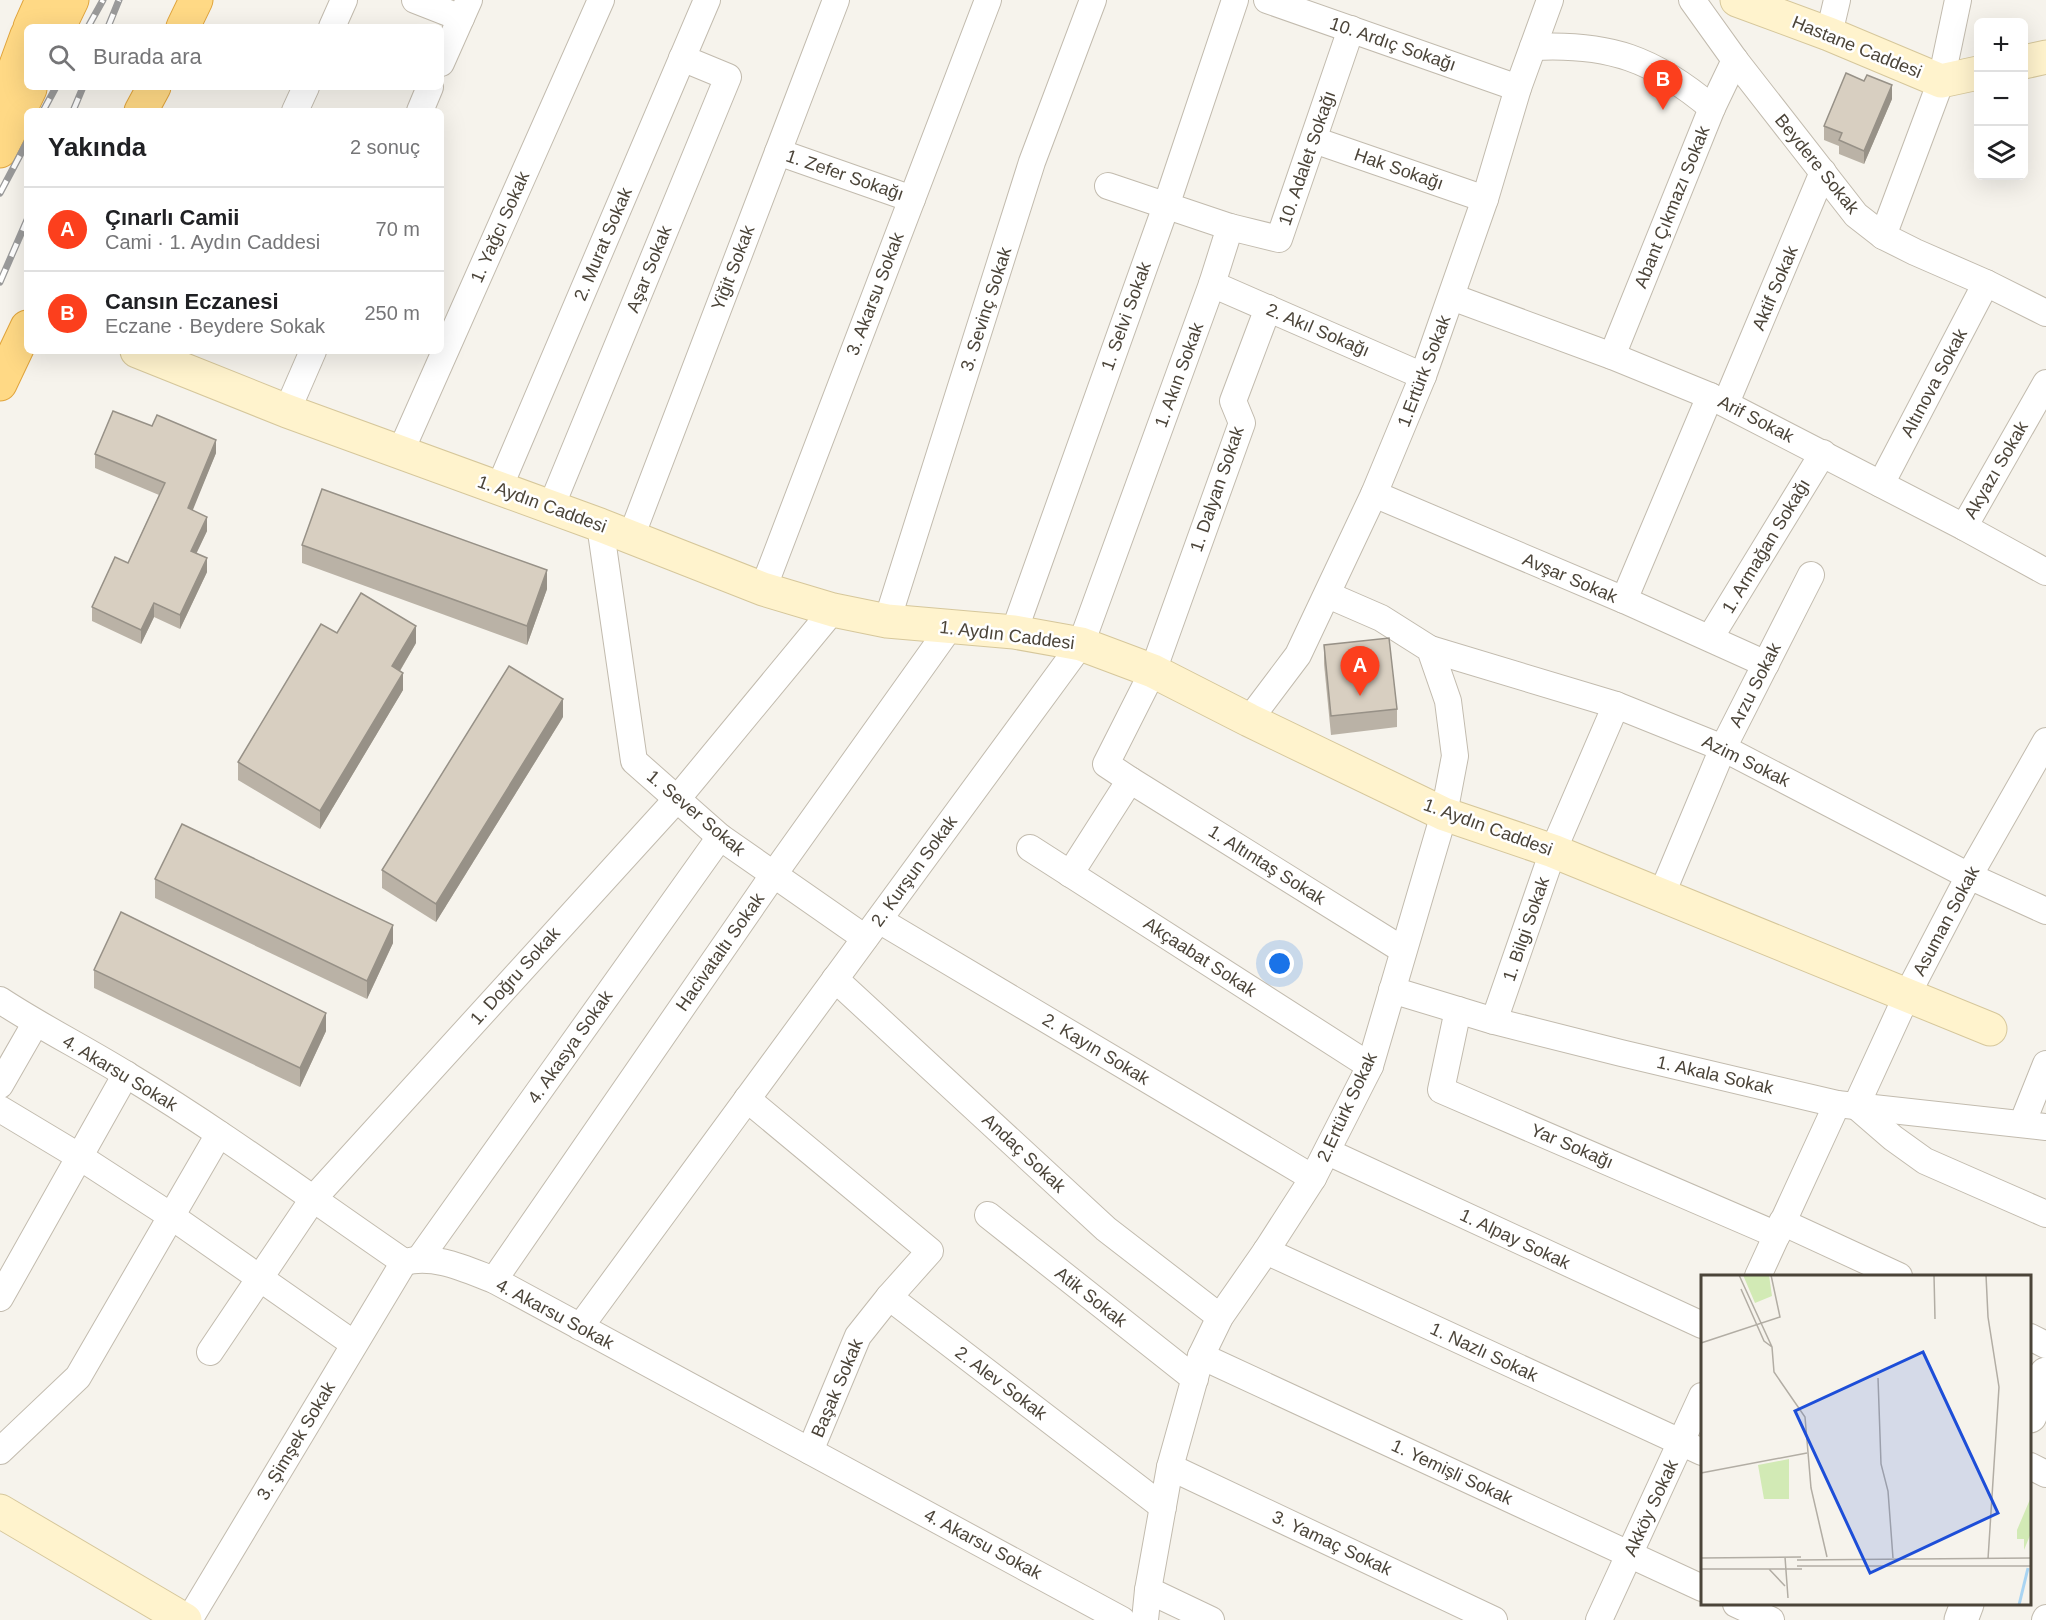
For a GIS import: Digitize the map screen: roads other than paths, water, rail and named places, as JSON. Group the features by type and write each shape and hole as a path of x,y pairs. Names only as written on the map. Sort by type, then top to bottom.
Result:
{"highway":[{"path":"31,24 42,0"},
{"path":"60,24 72,0"},
{"path":"164,24 175,0"},
{"path":"184,24 196,0"},
{"path":"0,109 24,43"},
{"path":"0,151 29,90"},
{"path":"126,108 135,90"},
{"path":"143,108 152,90"},
{"path":"0,384 24,333"}],"main road":[{"name":"Hastane Caddesi","path":"1737,0 1829,34 1941,81 1974,74"},
{"path":"2028,61 2046,57"},
{"name":"1. Aydın Caddesi","path":"153,354 184,360 286,411 600,525 763,589 833,610 887,621 1014,632 1081,644 1153,671 1444,814 1553,851 1990,1029"},
{"path":"0,1511 187,1620"}],"street":[{"path":"333,24 345,0"},
{"path":"415,0 465,9 444,56"},
{"name":"1. Yağcı Sokak","path":"444,354 601,0"},
{"name":"2. Murat Sokak","path":"499,488 707,0"},
{"name":"Yiğit Sokak","path":"630,537 836,0"},
{"name":"3. Akarsu Sokak","path":"763,589 988,0"},
{"name":"3. Sevinç Sokak","path":"887,621 1032,162 1093,0"},
{"name":"1. Selvi Sokak","path":"1014,632 1166,206 1235,0"},
{"name":"10. Ardıç Sokağı","path":"1267,0 1518,88"},
{"name":"1.Ertürk Sokak","path":"1249,720 1298,655 1374,494 1424,376 1485,199 1518,88 1550,0"},
{"name":"Beydere Sokak","path":"1692,0 1735,60 1856,215 1883,236 2046,313"},
{"path":"1829,34 1837,0"},
{"path":"1883,236 1941,81 1958,0"},
{"name":"10. Adalet Sokağı","path":"1230,227 1279,239 1351,29"},
{"path":"1533,47 1578,46 1601,49 1635,59 1666,74 1712,108"},
{"name":"Aşar Sokak","path":"551,507 728,76 682,58"},
{"name":"Abant Çıkmazı Sokak","path":"1612,356 1712,108 1735,60"},
{"path":"296,108 305,90"},
{"path":"421,108 429,90"},
{"name":"Hak Sokağı","path":"1314,140 1485,199"},
{"name":"1. Zefer Sokağı","path":"778,152 912,199"},
{"name":"Aktif Sokak","path":"1624,600 1823,172"},
{"path":"1108,186 1230,227"},
{"name":"1. Akın Sokak","path":"1081,644 1212,284 1230,227"},
{"name":"Altınova Sokak","path":"1881,484 1986,283"},
{"name":"2. Akıl Sokağı","path":"1212,284 1424,376"},
{"name":"Arif Sokak","path":"1452,297 1612,356 1718,400 1964,526 2046,572"},
{"name":"1. Dalyan Sokak","path":"1130,780 1106,764 1153,671 1242,423 1233,400 1268,309"},
{"path":"286,411 312,354"},
{"name":"1. Yağcı Sokak","path":"400,453 444,354"},
{"name":"Akyazı Sokak","path":"1964,526 2046,383"},
{"name":"1. Armağan Sokağı","path":"1710,638 1823,453"},
{"name":"Avşar Sokak","path":"1374,494 1624,600 1766,664"},
{"name":"1. Sever Sokak","path":"600,525 633,760 720,837 774,874 872,929"},
{"name":"Arzu Sokak","path":"1661,896 1723,748 1811,575"},
{"path":"1328,595 1381,618 1430,649"},
{"name":"1. Doğru Sokak","path":"210,1352 313,1199 677,799 833,610"},
{"name":"Hacivataltı Sokak","path":"494,1280 774,874 950,627"},
{"name":"2. Kurşun Sokak","path":"580,1327 1081,644"},
{"name":"Azim Sokak","path":"1430,649 1616,705 1723,748 1969,876 2046,911"},
{"name":"2.Ertürk Sokak","path":"1145,1620 1148,1590 1170,1467 1198,1367 1220,1317 1266,1251 1328,1152 1370,1066 1444,814 1455,756 1448,701 1430,649"},
{"name":"1. Bilgi Sokak","path":"1494,1021 1553,851 1616,705"},
{"name":"Asuman Sokak","path":"1846,1105 1969,876 2046,741"},
{"path":"1071,874 1130,780"},
{"name":"1. Altıntaş Sokak","path":"1130,780 1403,950"},
{"name":"4. Akasya Sokak","path":"412,1260 720,837"},
{"name":"Akçaabat Sokak","path":"1030,848 1370,1066"},
{"name":"2. Kayın Sokak","path":"872,929 1312,1178"},
{"name":"Andaç Sokak","path":"835,979 1106,1229 1220,1317"},
{"name":"1. Akala Sokak","path":"1392,990 1494,1021 1846,1105 2034,1125"},
{"name":"4. Akarsu Sokak","path":"0,1000 35,1024 126,1074 219,1134 313,1199 412,1260 460,1267 494,1280 1122,1620"},
{"name":"Yar Sokağı","path":"1458,1010 1441,1090 1780,1228"},
{"path":"0,1085 35,1024"},
{"path":"2034,1125 2046,1064"},
{"path":"0,1298 126,1074"},
{"path":"747,1099 930,1251 889,1297"},
{"path":"1758,1275 1780,1228 1846,1105 1925,1161 2046,1214"},
{"path":"0,1109 171,1216 354,1344"},
{"path":"0,1451 78,1377 219,1134"},
{"name":"1. Alpay Sokak","path":"1328,1152 1701,1325"},
{"name":"Atik Sokak","path":"988,1215 1198,1367"},
{"path":"1780,1228 1897,1275"},
{"name":"1. Nazlı Sokak","path":"1266,1251 1692,1447"},
{"name":"3. Şimşek Sokak","path":"187,1620 354,1344 412,1260"},
{"name":"Başak Sokak","path":"810,1451 858,1336 889,1297"},
{"name":"2. Alev Sokak","path":"889,1297 1163,1507"},
{"path":"2031,1338 2046,1345"},
{"name":"1. Yemişli Sokak","path":"1198,1367 1630,1554 1701,1588"},
{"path":"2031,1413 2046,1374"},
{"name":"Akköy Sokak","path":"1599,1620 1630,1554 1692,1447 1701,1401"},
{"path":"2031,1466 2046,1474"},
{"name":"3. Yamaç Sokak","path":"1170,1467 1494,1620"},
{"path":"1148,1590 1211,1620"},
{"path":"1738,1605 1772,1620"},
{"path":"1961,1620 1967,1605"}],"railway":[{"path":"90,24 103,0"},
{"path":"109,24 119,0"},
{"path":"45,108 54,90"},
{"path":"74,108 82,90"},
{"path":"0,193 24,148"},
{"path":"0,282 24,227"}],"place":[{"name":"Cansın Eczanesi","path":"1663,110"},
{"name":"Çınarlı Camii","path":"1360,696"}]}
